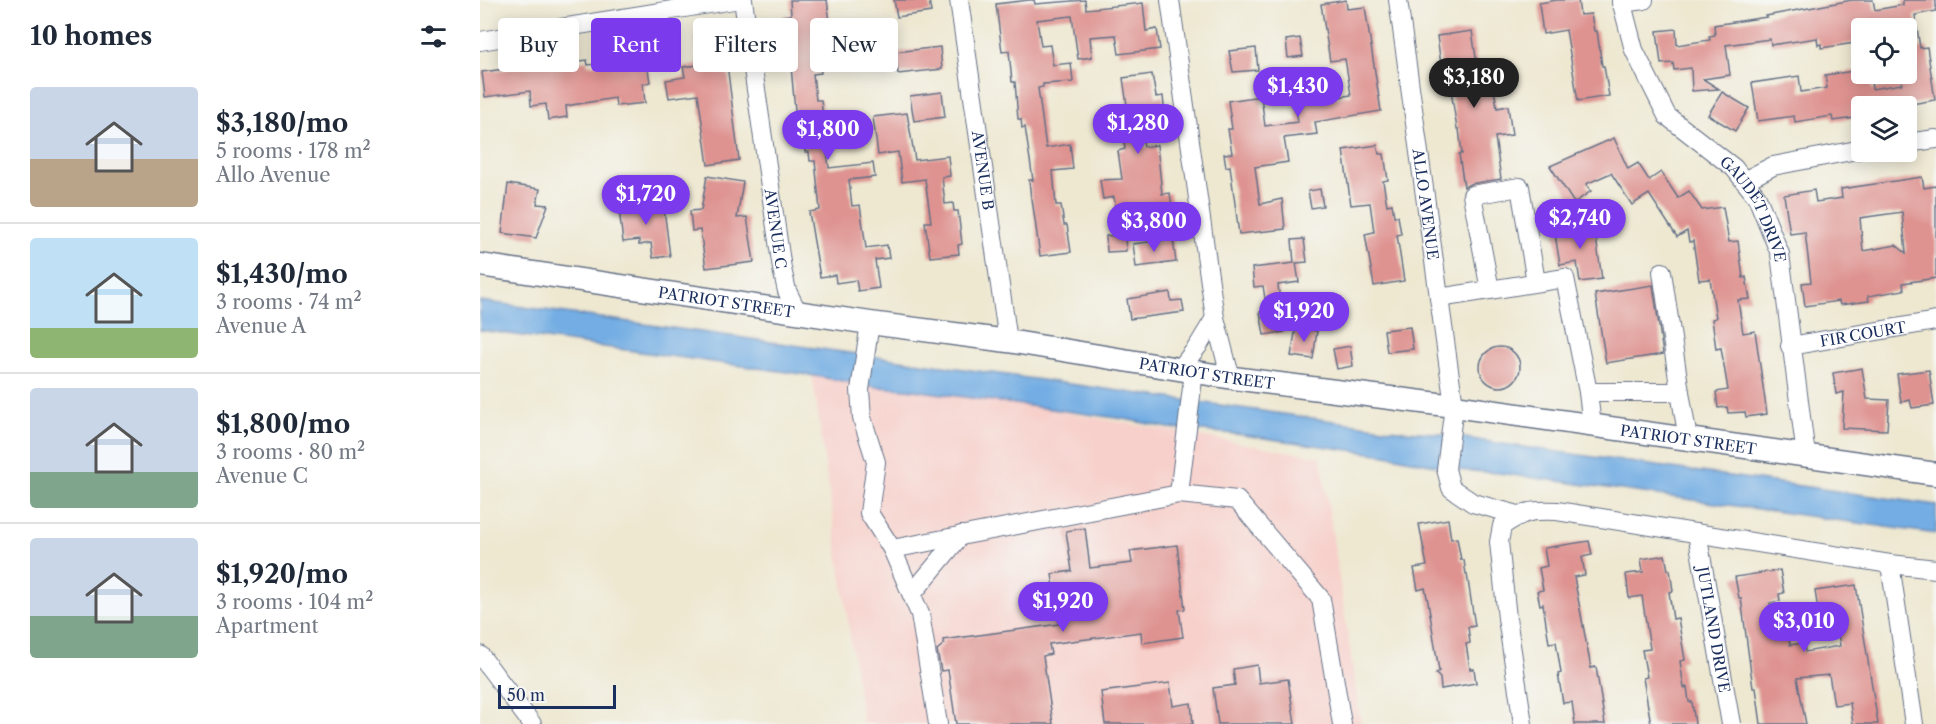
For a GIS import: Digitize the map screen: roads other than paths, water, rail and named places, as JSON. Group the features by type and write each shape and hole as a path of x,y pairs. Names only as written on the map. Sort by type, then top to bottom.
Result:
{"main road":[{"name":"PATRIOT STREET","path":"480,265 797,312 869,332 1008,341 1189,376 1233,378 1453,417 1593,426 1936,474"}],"street":[{"path":"480,41 734,0"},
{"name":"AVENUE C","path":"743,0 782,269 787,291 797,312"},
{"name":"AVENUE B","path":"959,0 1008,341"},
{"path":"1170,0 1215,318 1228,368 1233,378"},
{"name":"ALLO AVENUE","path":"1398,0 1453,417 1446,469 1451,488 1473,503 1518,515"},
{"path":"1621,2 1644,0"},
{"name":"GAUDET DRIVE","path":"1621,2 1634,50 1667,116 1734,168 1757,196 1780,254 1790,346 1806,456"},
{"path":"1917,142 1936,139"},
{"path":"1744,182 1773,166 1851,151"},
{"path":"1490,290 1472,195 1520,187 1536,282"},
{"path":"1662,272 1688,439"},
{"path":"1439,298 1565,278 1593,426"},
{"path":"1179,494 1185,445 1189,376 1198,346 1215,318"},
{"name":"FIR COURT","path":"1790,346 1936,321"},
{"path":"869,332 860,390 862,418 874,449 876,462 869,513 892,549 920,614 938,724"},
{"path":"1588,392 1680,392"},
{"path":"892,549 1179,494 1237,500 1321,599 1342,724"},
{"path":"1523,724 1507,618 1499,542 1502,526 1518,515 1534,510 1557,511 1890,564 1936,569"},
{"name":"JUTLAND DRIVE","path":"1697,533 1731,724"},
{"path":"912,594 961,535"},
{"path":"1890,564 1914,724"},
{"path":"480,655 532,724"}],"water":[{"path":"480,301 1936,505 1936,534 1499,473 1457,470 1392,456 1235,434 1169,428 1124,419 907,389 877,387 809,375 480,330"}]}
